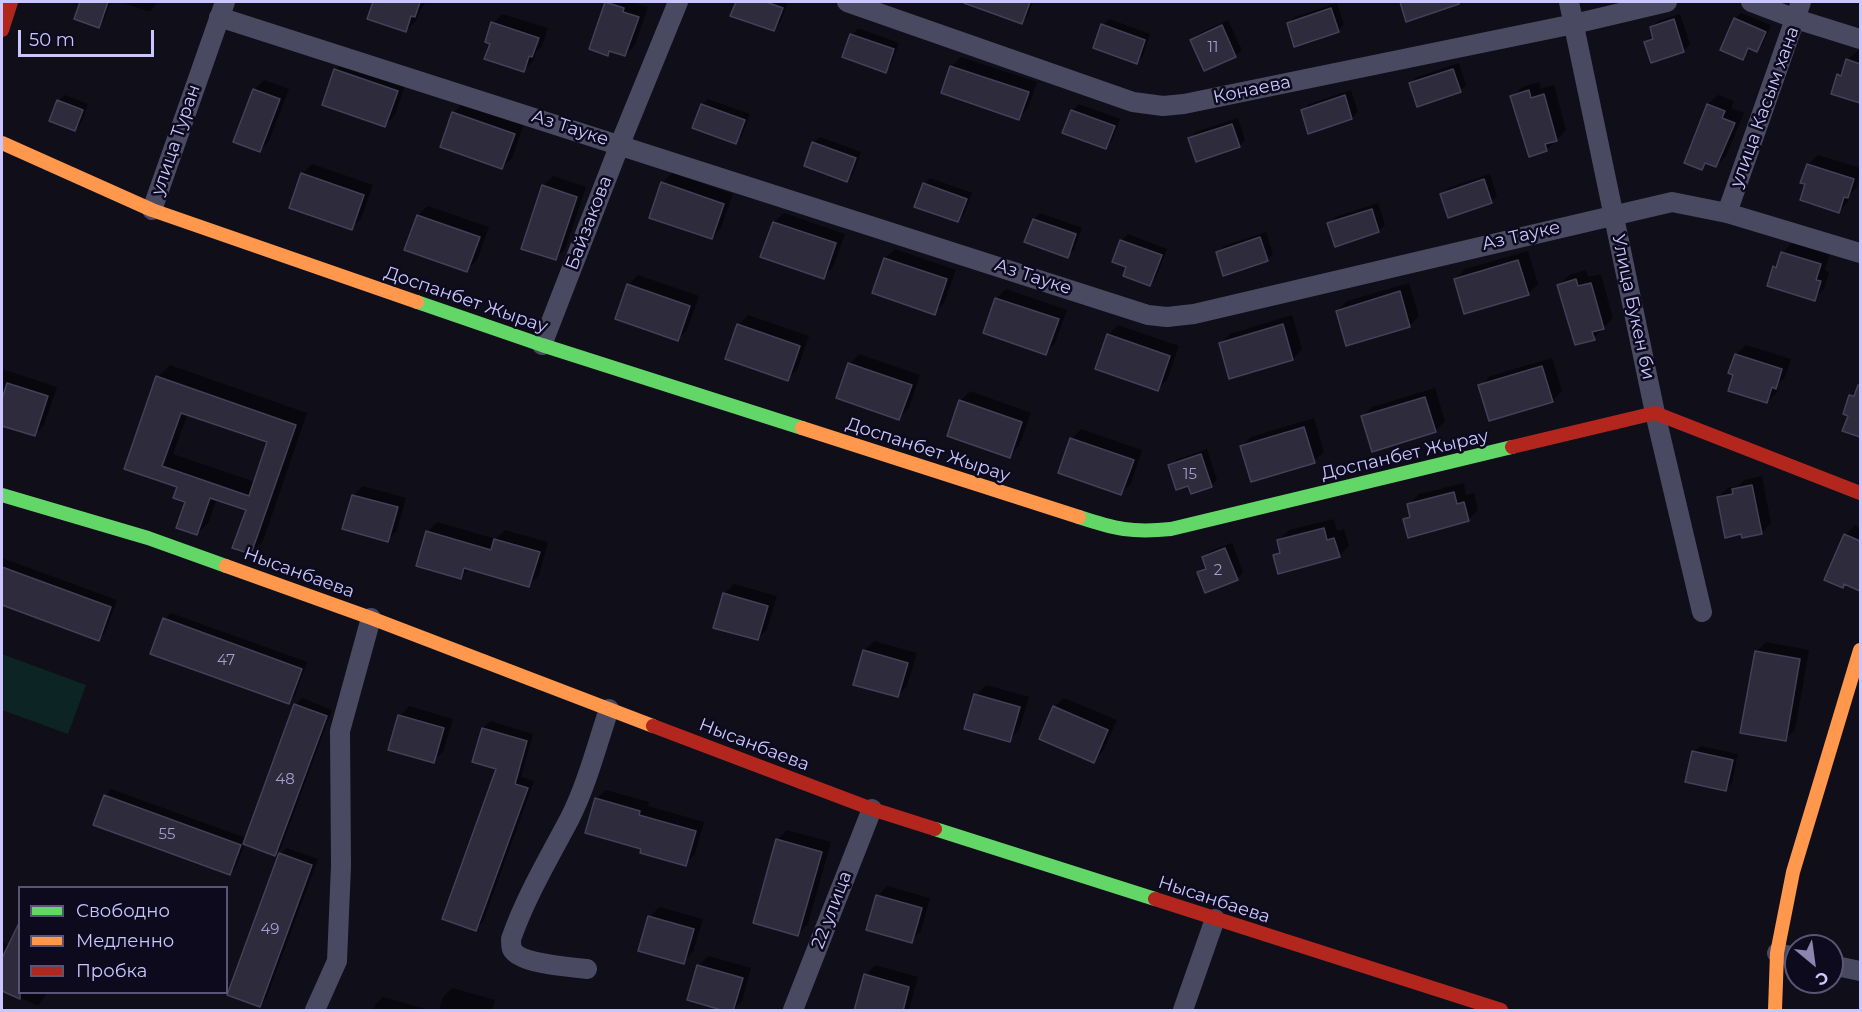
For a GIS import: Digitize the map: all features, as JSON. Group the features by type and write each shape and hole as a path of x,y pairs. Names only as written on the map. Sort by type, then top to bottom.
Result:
{"street":[{"path":"2,30 11,2"},
{"name":"Байзакова","path":"542,345 678,2"},
{"name":"Конаева","path":"847,2 1133,102 1163,106 1196,102 1574,24 1667,2"},
{"name":"Улица Букен би","path":"1569,2 1655,413 1702,612"},
{"path":"1751,2 1799,10 1860,39"},
{"name":"Аз Тауке","path":"222,9 620,144 1148,315 1167,317 1194,314 1672,202 1727,213 1860,253"},
{"name":"улица Туран","path":"152,210 222,9"},
{"name":"улица Касым хана","path":"1727,213 1799,10"},
{"name":"Доспанбет Жырау","path":"2,143 152,210 542,345 1117,529 1144,532 1172,529 1655,413"},
{"path":"1655,413 1860,493"},
{"name":"Нысанбаева","path":"2,495 148,538 371,618 872,809 1215,919 1456,1004 1501,1011"},
{"path":"315,1011 338,961 341,866 340,731 371,618"},
{"path":"1788,934 1794,872 1860,650"},
{"path":"587,969 536,962 520,957 512,950 511,939 539,873 571,816 609,709"},
{"name":"22 улица","path":"793,1011 872,809"},
{"path":"1183,1011 1215,919"},
{"path":"1775,1011 1784,965"},
{"path":"1844,968 1860,971"}],"green space":[{"path":"2,654 86,685 68,734 2,710"}],"building":[{"path":"80,2 108,2 99,28 74,19"},
{"path":"373,2 420,2 415,17 411,16 406,32 367,19"},
{"path":"605,2 624,8 623,12 639,17 625,56 609,51 608,56 589,49"},
{"path":"736,2 766,2 783,8 774,31 730,16"},
{"path":"964,2 1030,2 1022,24"},
{"path":"1400,2 1459,2 1459,4 1406,22"},
{"path":"1331,8 1339,32 1294,47 1287,23"},
{"path":"1734,18 1766,32 1757,52 1748,48 1743,60 1720,50"},
{"path":"1674,19 1684,52 1651,63 1644,42 1653,39 1650,27"},
{"path":"491,22 539,38 532,57 529,56 524,72 484,59 490,44 485,42"},
{"path":"1101,24 1145,40 1137,64 1093,48"},
{"path":"1222,25 1236,57 1204,71 1190,40"},
{"path":"850,34 894,49 886,73 842,57"},
{"path":"1846,59 1860,64 1860,103 1831,94 1837,74 1841,76"},
{"path":"950,66 1029,92 1019,120 941,93"},
{"path":"334,69 398,91 385,127 322,105"},
{"path":"1453,69 1461,92 1417,107 1409,83"},
{"path":"253,89 280,99 260,152 233,142"},
{"path":"1529,90 1531,98 1544,94 1557,141 1545,144 1547,151 1529,157 1510,96"},
{"path":"1345,95 1352,119 1308,134 1301,110"},
{"path":"57,100 83,110 75,131 49,121"},
{"path":"701,104 745,120 736,144 692,128"},
{"path":"1707,104 1725,111 1722,118 1735,123 1716,167 1705,163 1702,170 1684,163"},
{"path":"1071,110 1115,126 1106,149 1062,133"},
{"path":"452,112 515,134 502,169 440,147"},
{"path":"1232,124 1240,147 1196,162 1188,138"},
{"path":"812,142 856,158 847,182 804,166"},
{"path":"1807,164 1854,179 1848,198 1844,197 1839,213 1800,200 1805,184 1800,183"},
{"path":"301,173 364,195 352,230 289,208"},
{"path":"1484,179 1492,203 1448,218 1440,194"},
{"path":"661,182 724,204 712,239 649,218"},
{"path":"923,183 967,199 958,222 914,207"},
{"path":"542,185 577,197 556,260 521,249"},
{"path":"1372,209 1379,232 1335,247 1327,223"},
{"path":"417,215 480,237 467,272 404,250"},
{"path":"1033,219 1076,234 1068,258 1024,242"},
{"path":"773,222 836,243 824,279 760,257"},
{"path":"1260,237 1268,261 1223,276 1216,252"},
{"path":"1120,240 1162,255 1150,286 1123,276 1126,267 1112,262"},
{"path":"1781,252 1821,264 1816,280 1821,281 1815,301 1767,286 1773,266 1776,268"},
{"path":"884,258 947,279 935,315 872,293"},
{"path":"1518,260 1529,295 1464,314 1454,279"},
{"path":"1576,279 1578,286 1591,283 1604,329 1592,332 1595,340 1575,345 1557,285"},
{"path":"627,284 690,306 678,341 615,319"},
{"path":"1400,291 1410,327 1346,346 1336,311"},
{"path":"995,298 1059,319 1046,355 983,333"},
{"path":"737,324 800,346 788,381 725,359"},
{"path":"1283,324 1293,360 1229,379 1219,343"},
{"path":"1107,334 1170,356 1158,391 1095,369"},
{"path":"1735,354 1782,369 1776,389 1772,387 1767,403 1728,391 1733,375 1728,373"},
{"path":"848,363 912,385 899,420 836,398"},
{"path":"1542,366 1553,402 1489,421 1478,385"},
{"path":"156,376 296,425 251,554 232,548 246,510 210,498 197,535 176,528 185,502 173,498 177,487 124,469","holes":["181,413 267,442 249,496 162,466"]},
{"path":"7,383 48,396 35,436 2,426 2,399"},
{"path":"1860,385 1860,437 1842,431 1848,416 1843,414 1849,395 1854,396"},
{"path":"1425,397 1436,432 1372,452 1361,416"},
{"path":"959,400 1022,422 1010,458 947,436"},
{"path":"1304,427 1315,463 1251,482 1240,446"},
{"path":"1070,438 1134,460 1121,495 1058,473"},
{"path":"1201,454 1212,487 1191,494 1188,486 1176,490 1168,465"},
{"path":"1752,485 1762,534 1742,538 1741,534 1725,538 1717,497 1733,494 1732,489"},
{"path":"1454,492 1457,504 1464,502 1469,521 1408,538 1403,519 1410,517 1407,504"},
{"path":"352,495 398,507 388,542 342,529"},
{"path":"1324,528 1327,540 1334,538 1340,557 1278,574 1273,555 1280,553 1277,540"},
{"path":"426,531 491,550 494,539 540,552 529,587 464,568 461,579 416,566"},
{"path":"1844,534 1860,541 1860,591 1844,584 1843,588 1824,580"},
{"path":"1225,548 1238,580 1205,593 1197,572 1206,569 1202,557"},
{"path":"2,567 111,607 99,641 2,605"},
{"path":"723,593 768,606 758,640 713,628"},
{"path":"163,618 302,669 289,704 150,654"},
{"path":"863,650 908,663 898,697 853,685"},
{"path":"1755,651 1800,659 1786,741 1740,733"},
{"path":"974,694 1020,707 1010,742 964,729"},
{"path":"294,704 327,716 275,856 243,844"},
{"path":"1053,706 1108,730 1094,763 1039,739"},
{"path":"398,715 444,728 434,763 388,750"},
{"path":"482,728 527,741 515,784 528,788 476,931 442,919 496,769 472,762"},
{"path":"1692,751 1733,760 1726,791 1685,782"},
{"path":"104,795 241,845 230,875 93,825"},
{"path":"595,798 640,811 639,815 696,831 686,866 640,853 641,849 585,833"},
{"path":"776,839 822,852 798,936 753,923"},
{"path":"279,853 312,865 260,1007 227,995"},
{"path":"876,895 922,908 912,943 866,930"},
{"path":"648,916 694,929 684,964 638,951"},
{"path":"18,925 18,994 20,994 20,999 2,991 2,958"},
{"path":"697,965 743,978 733,1011 725,1011 687,1000"},
{"path":"864,974 909,987 903,1011 854,1011"}],"traffic: fast":[{"path":"417,302 542,345 802,428"},
{"path":"1079,517 1124,529 1171,529 1512,447"},
{"path":"2,495 148,538 226,566"},
{"path":"935,829 1155,899"}],"traffic: slow":[{"path":"2,143 152,210 417,302"},
{"path":"802,428 1079,517"},
{"path":"226,566 371,618 653,726"},
{"path":"1775,1010 1777,953 1793,872 1860,650"}],"traffic: jam":[{"path":"2,30 11,2"},
{"path":"1512,447 1655,413 1860,493"},
{"path":"653,726 872,809 935,829"},
{"path":"1155,899 1501,1010"}]}
